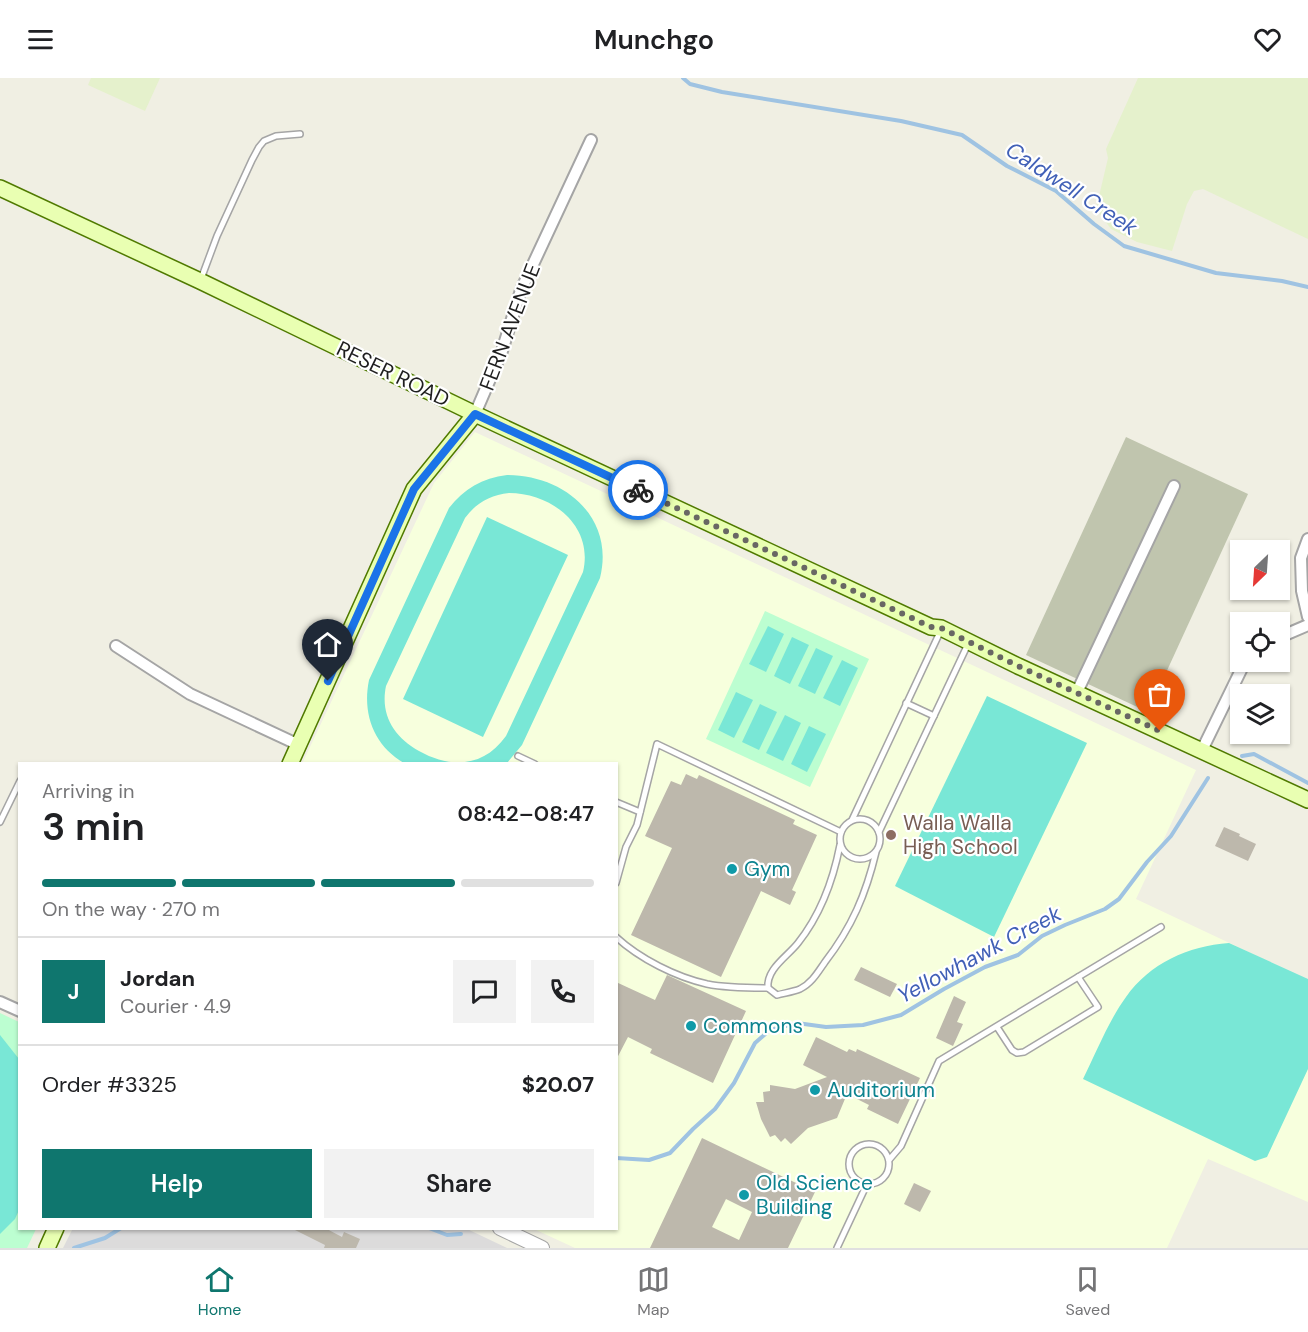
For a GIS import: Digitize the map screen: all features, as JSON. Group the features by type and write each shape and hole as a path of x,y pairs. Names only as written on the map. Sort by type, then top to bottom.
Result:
{"main road":[{"name":"RESER ROAD","path":"0,188 200,280 475,414 1308,800"},
{"name":"FERN AVENUE","path":"291,762 414,489 475,414"},
{"path":"47,1248 55,1230"}],"street":[{"name":"FERN AVENUE","path":"475,414 502,351 522,290 591,140"},
{"path":"1077,692 1174,486"},
{"path":"1308,539 1301,558 1302,591 1308,617"},
{"path":"1290,633 1308,625"},
{"path":"116,646 190,694 299,745"},
{"path":"1202,750 1240,672"},
{"path":"0,1002 18,1010"},
{"path":"504,1230 542,1248"}],"lane":[{"path":"200,280 217,236 252,160 264,141 276,136 300,134"},
{"path":"768,988 767,982 770,975 798,944 816,917 832,882 840,845 839,837 843,827 852,820 941,628"},
{"path":"879,832 969,641"},
{"path":"906,703 934,716"},
{"path":"618,876 637,825 657,744 841,832"},
{"path":"518,756 531,762"},
{"path":"0,822 18,785"},
{"path":"618,803 640,812"},
{"path":"618,939 638,954 693,980 723,986 768,988 777,995 800,989 813,980 842,939 865,892 880,841 879,832 870,821 852,820"},
{"path":"840,845 845,853 855,859 866,858 876,852"},
{"path":"889,1160 883,1149 866,1144 855,1150 849,1161 855,1178 867,1184 884,1178 889,1160 901,1146 939,1061 1161,927"},
{"path":"997,1027 1014,1052 1020,1053 1033,1047 1098,1007 1078,978"},
{"path":"837,1248 867,1184"}],"shaded area":[{"path":"91,78 160,78 145,111 88,85"},
{"path":"1138,78 1308,78 1308,239 1203,189 1194,191 1187,204 1172,251 1137,242 1111,229 1096,209 1108,158 1106,149"},
{"name":"Walla Walla High School","path":"475,432 1196,770 1136,899 1308,980 1308,1202 1208,1159 1167,1248 575,1248 536,1230 618,1230 618,762 303,762 434,483"},
{"path":"1126,437 1248,494 1148,712 1026,655"},
{"path":"507,475 528,477 566,492 581,504 592,519 600,537 603,556 600,578 522,745 508,762 466,762 488,754 506,736 583,572 585,555 576,527 566,515 540,499 509,493 490,498 474,508 465,518 386,686 385,697 387,716 402,739 431,757 455,762 403,762 385,748 373,728 367,705 369,680 449,508 461,495 490,479"},
{"path":"487,517 568,555 483,737 403,699"},
{"path":"768,626 784,634 766,672 749,664"},
{"path":"792,637 809,645 790,684 774,676"},
{"path":"816,648 833,656 815,694 798,686"},
{"path":"842,660 858,668 840,706 823,698"},
{"path":"736,692 753,700 734,738 718,730"},
{"path":"987,696 1087,743 994,937 895,886"},
{"path":"760,704 777,712 759,750 742,742"},
{"path":"785,715 801,723 783,761 766,753"},
{"path":"809,726 826,734 807,772 791,764"},
{"path":"1229,943 1308,979 1308,1069 1267,1157 1255,1161 1083,1079 1120,1006 1146,975 1171,958 1185,952"},
{"path":"0,1035 18,1058 18,1212 15,1219 0,1234"},
{"path":"72,1230 469,1230 507,1248 63,1248"}],"green space":[{"path":"765,611 869,659 810,787 706,739"},
{"path":"0,1013 18,1022 18,1230 36,1230 27,1248 0,1248"}],"building":[{"name":"Gym","path":"686,774 697,779 699,775 795,820 793,824 817,835 792,890 796,892 790,905 761,891 721,977 631,935 672,848 645,836 671,781 681,785"},
{"path":"1224,827 1256,844 1248,861 1215,846"},
{"path":"861,967 897,984 890,997 854,980"},
{"name":"Commons","path":"667,975 746,1011 713,1083 650,1053 652,1049 628,1037 618,1056 618,983 655,1000"},
{"path":"954,996 966,1002 957,1022 963,1024 953,1046 936,1038"},
{"name":"Auditorium","path":"816,1037 847,1052 849,1049 856,1052 857,1049 920,1078 898,1124 867,1109 869,1105 847,1094 837,1118 808,1128 791,1144 785,1138 781,1142 775,1135 770,1137 756,1102 764,1102 763,1092 770,1091 770,1085 795,1089 827,1077 803,1065"},
{"name":"Old Science Building","path":"702,1138 815,1192 788,1248 650,1248","holes":["726,1199 752,1212 739,1240 712,1227"]},
{"path":"914,1183 931,1191 920,1212 904,1204"},
{"path":"295,1230 329,1230 342,1237 344,1232 360,1239 356,1248 324,1248 325,1245"}],"waterway":[{"name":"Caldwell Creek","path":"683,78 690,84 722,92 901,121 962,135 1007,166 1056,191 1124,246 1216,273 1282,281 1308,287"},
{"name":"Yellowhawk Creek","path":"1242,756 1254,754 1308,783"},
{"name":"Yellowhawk Creek","path":"618,1158 649,1160 670,1153 715,1109 734,1083 755,1043 770,1030 797,1023 826,1027 863,1025 901,1015 985,967 1018,955 1042,936 1105,909 1119,899 1147,862 1171,836 1208,778"},
{"name":"Yellowhawk Creek","path":"74,1248 105,1238 118,1230"},
{"name":"Yellowhawk Creek","path":"434,1230 447,1235 461,1234"}],"way so far":[{"path":"638,490 1160,731"}],"place":[{"name":"Walla Walla High School","path":"891,835"},
{"name":"Gym","path":"732,869"},
{"name":"Commons","path":"691,1026"},
{"name":"Auditorium","path":"815,1090"},
{"name":"Old Science Building","path":"744,1195"}],"route":[{"path":"328,681 414,489 475,414 638,490"}]}
